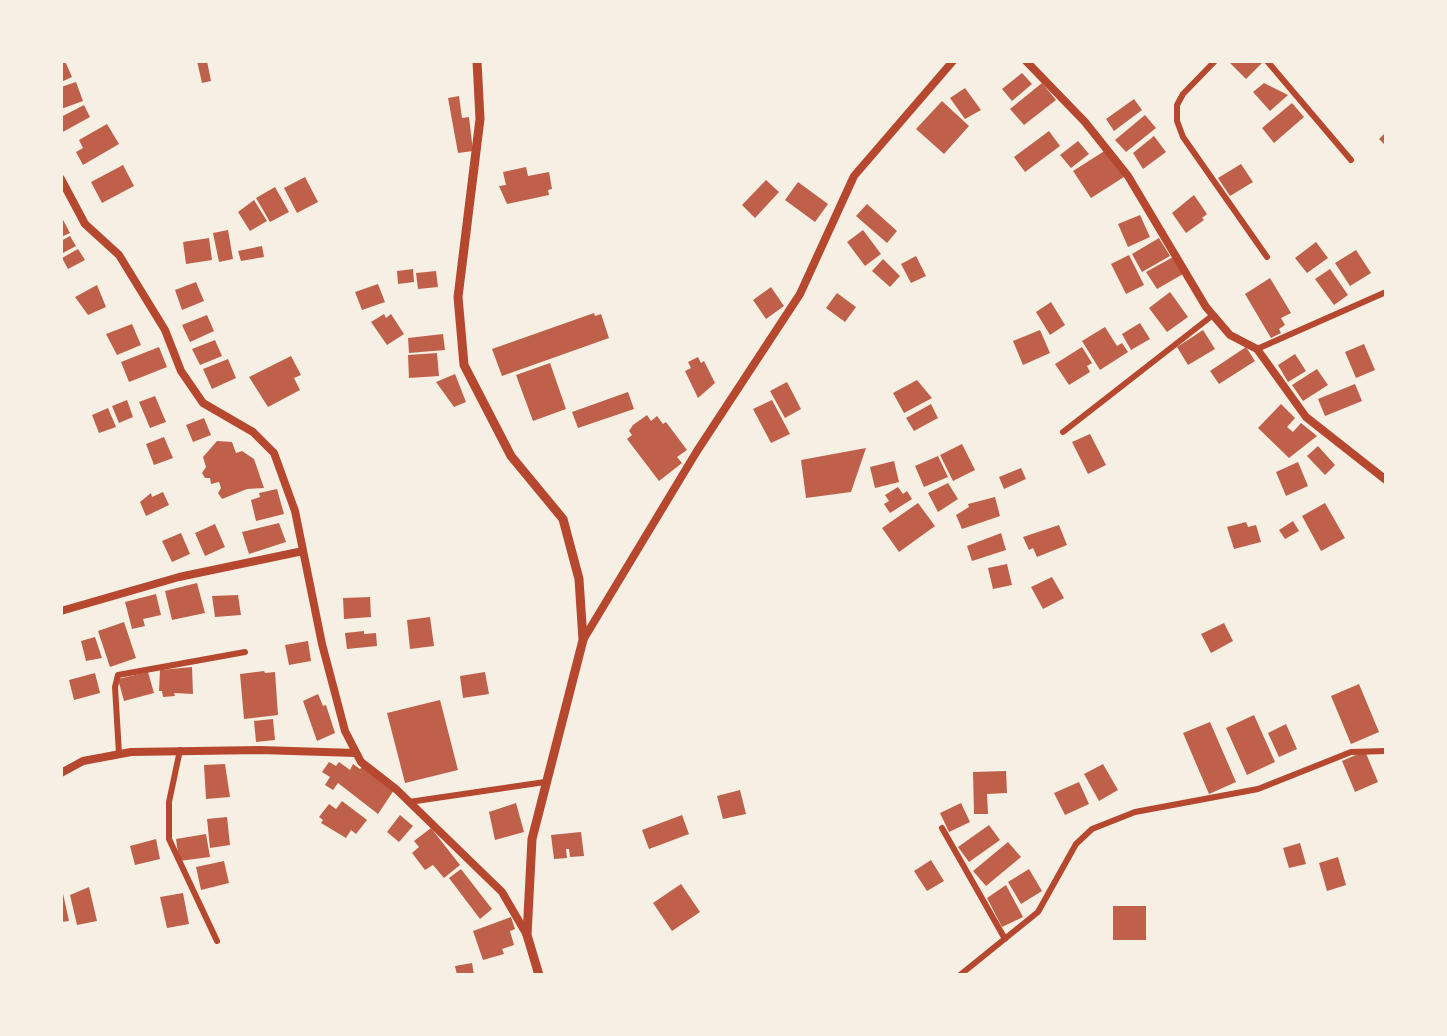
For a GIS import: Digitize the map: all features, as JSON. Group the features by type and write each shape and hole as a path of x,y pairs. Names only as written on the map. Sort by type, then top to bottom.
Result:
{"main road":[{"path":"477,61 480,119 458,297 464,365 511,456 564,519 579,579 583,640 532,839 527,935 539,975"}],"street":[{"path":"583,640 697,451 800,294 854,176 953,61"},
{"path":"1026,61 1085,122 1128,176 1213,315 1230,335 1256,349 1306,417 1386,480"},
{"path":"1215,61 1183,93 1177,105 1177,121 1183,137 1267,257"},
{"path":"1267,61 1351,160"},
{"path":"61,179 85,224 119,255 165,330 181,371 203,403 253,432 274,453 295,511 345,731 360,762 410,802 502,892 527,935"},
{"path":"1256,349 1386,292"},
{"path":"1063,432 1213,315"},
{"path":"61,611 179,577 303,551"},
{"path":"119,754 115,687 118,676 245,652"},
{"path":"61,773 83,761 119,754 180,750 356,753"},
{"path":"180,750 169,802 169,839 217,942"},
{"path":"960,975 1038,912 1076,844 1093,829 1135,812 1258,789 1351,752 1386,751"},
{"path":"410,802 545,782"},
{"path":"942,828 1005,939"}],"building":[{"path":"61,61 65,61 72,77 61,82"},
{"path":"197,61 207,61 211,81 202,83"},
{"path":"1228,61 1264,61 1246,79"},
{"path":"1022,73 1032,84 1012,101 1002,89"},
{"path":"76,82 83,101 61,109 61,87"},
{"path":"1042,83 1056,100 1024,125 1010,109"},
{"path":"1264,83 1288,95 1270,111 1253,92"},
{"path":"965,88 981,110 965,119 950,98"},
{"path":"459,96 462,118 469,117 473,151 458,153 448,98"},
{"path":"1134,99 1142,110 1114,131 1106,119"},
{"path":"942,101 969,126 944,154 916,129"},
{"path":"1292,103 1304,117 1274,143 1262,128"},
{"path":"84,105 90,117 61,133 61,117"},
{"path":"1145,115 1156,128 1126,152 1115,140"},
{"path":"107,124 119,144 83,165 76,152 83,148 79,140"},
{"path":"1049,131 1060,146 1025,172 1014,157"},
{"path":"1386,132 1386,146 1379,139"},
{"path":"1154,136 1166,152 1143,169 1133,153"},
{"path":"1078,141 1089,154 1071,168 1060,155"},
{"path":"1106,150 1124,177 1091,198 1073,171"},
{"path":"1241,164 1253,182 1230,196 1218,178"},
{"path":"123,165 134,186 102,203 91,182"},
{"path":"526,167 528,176 549,172 552,189 548,190 549,195 507,204 499,186 506,185 503,172"},
{"path":"305,177 318,202 297,213 284,188"},
{"path":"766,180 779,192 755,218 742,205"},
{"path":"798,182 828,204 815,222 785,200"},
{"path":"275,187 289,212 270,222 256,198"},
{"path":"1194,195 1207,214 1202,218 1204,220 1186,233 1172,213"},
{"path":"254,200 267,221 250,231 238,212"},
{"path":"867,204 897,231 887,243 856,216"},
{"path":"1140,215 1150,237 1128,247 1118,224"},
{"path":"61,216 70,233 61,237"},
{"path":"228,230 233,259 219,262 213,233"},
{"path":"863,230 881,254 865,266 847,242"},
{"path":"70,236 76,246 61,254 61,241"},
{"path":"209,238 212,260 186,264 183,242"},
{"path":"1159,238 1170,256 1142,272 1132,254"},
{"path":"1316,242 1328,258 1307,273 1295,258"},
{"path":"262,246 264,257 241,261 238,251"},
{"path":"78,249 85,260 68,269 62,258"},
{"path":"1356,250 1371,273 1350,286 1335,263"},
{"path":"1129,255 1144,285 1126,294 1111,264"},
{"path":"916,256 926,276 911,283 901,264"},
{"path":"1173,257 1183,274 1157,289 1146,272"},
{"path":"883,259 900,276 890,287 872,271"},
{"path":"413,269 414,282 398,284 397,271"},
{"path":"1330,269 1348,295 1334,305 1315,279"},
{"path":"436,271 438,287 418,289 416,273"},
{"path":"1270,278 1291,313 1281,318 1285,325 1279,329 1281,333 1271,338 1245,294"},
{"path":"196,282 204,301 182,310 175,290"},
{"path":"378,284 385,302 362,310 355,292"},
{"path":"97,285 106,307 88,315 75,297"},
{"path":"771,287 784,306 766,319 753,300"},
{"path":"1170,292 1188,317 1167,332 1149,308"},
{"path":"837,293 856,307 845,322 826,308"},
{"path":"1051,302 1065,325 1050,335 1036,312"},
{"path":"594,313 595,316 601,314 609,338 502,376 492,349"},
{"path":"384,314 386,318 391,314 404,334 387,345 371,322"},
{"path":"207,315 214,331 190,342 182,325"},
{"path":"1140,323 1150,339 1131,350 1122,334"},
{"path":"132,324 141,345 117,355 106,334"},
{"path":"1105,327 1117,346 1122,343 1128,352 1100,370 1082,341"},
{"path":"1040,330 1050,353 1023,365 1013,341"},
{"path":"1203,330 1215,349 1188,365 1177,347"},
{"path":"443,334 445,350 409,353 408,338"},
{"path":"215,340 222,356 200,365 192,349"},
{"path":"1364,344 1375,370 1356,378 1345,352"},
{"path":"159,347 167,367 129,382 121,362"},
{"path":"1082,347 1092,363 1087,366 1090,372 1069,385 1055,364"},
{"path":"1246,347 1255,361 1219,384 1210,371"},
{"path":"437,353 439,376 409,378 408,355"},
{"path":"1295,354 1306,371 1288,382 1278,365"},
{"path":"291,356 301,375 294,378 300,390 268,407 249,377"},
{"path":"698,357 701,363 704,361 715,383 698,398 685,371 691,368 688,362"},
{"path":"228,359 236,378 212,389 203,369"},
{"path":"550,363 566,409 533,421 516,375"},
{"path":"1317,369 1328,385 1303,401 1292,385"},
{"path":"455,374 466,402 454,407 436,382"},
{"path":"917,380 932,398 904,413 893,393"},
{"path":"787,382 801,409 785,418 770,391"},
{"path":"1355,384 1362,401 1325,416 1318,399"},
{"path":"628,392 634,409 578,428 572,412"},
{"path":"155,396 166,422 150,428 139,402"},
{"path":"127,400 133,417 119,423 112,406"},
{"path":"772,400 790,434 771,443 753,409"},
{"path":"931,404 938,418 914,431 906,418"},
{"path":"1281,404 1295,418 1287,427 1293,432 1301,423 1317,436 1289,458 1258,428"},
{"path":"108,408 116,427 99,433 92,415"},
{"path":"647,415 651,421 657,416 663,424 666,422 687,450 677,457 682,463 659,481 627,439 632,435 629,431 633,425"},
{"path":"204,418 211,435 193,442 186,425"},
{"path":"1090,434 1106,465 1088,474 1072,442"},
{"path":"164,437 173,458 154,465 146,444"},
{"path":"217,441 232,442 236,453 242,451 254,459 264,488 247,489 222,499 218,493 221,488 219,482 211,484 210,478 205,478 202,473 206,467 203,457"},
{"path":"962,444 975,470 953,481 940,455"},
{"path":"1318,446 1335,465 1325,475 1307,456"},
{"path":"866,448 851,492 806,498 801,460"},
{"path":"938,456 948,477 924,487 915,466"},
{"path":"894,461 899,482 875,488 870,467"},
{"path":"1298,462 1308,486 1286,496 1276,472"},
{"path":"1021,468 1026,479 1004,489 999,477"},
{"path":"948,483 958,499 938,512 928,493"},
{"path":"898,487 903,494 907,491 912,499 890,513 884,504 889,501 885,495"},
{"path":"277,489 284,514 256,521 251,500 260,497 259,493"},
{"path":"163,492 169,505 146,516 140,502 151,493 152,497"},
{"path":"995,497 1000,516 962,529 956,515 969,507 968,504"},
{"path":"918,503 935,526 899,552 882,528"},
{"path":"1325,503 1345,538 1321,551 1302,516"},
{"path":"1293,521 1299,531 1285,539 1279,530"},
{"path":"1246,522 1248,527 1256,525 1261,542 1234,549 1227,527"},
{"path":"279,523 286,542 249,554 242,532"},
{"path":"215,524 225,547 205,556 195,533"},
{"path":"1059,525 1067,545 1037,557 1033,548 1029,550 1023,537"},
{"path":"181,533 190,554 172,562 162,541"},
{"path":"1001,533 1006,550 972,561 967,546"},
{"path":"1007,564 1012,585 993,589 988,568"},
{"path":"1052,577 1064,598 1043,609 1031,587"},
{"path":"197,583 205,613 172,620 165,591"},
{"path":"156,594 161,615 143,619 145,626 132,629 125,602"},
{"path":"238,595 241,615 215,617 212,596"},
{"path":"370,597 371,617 344,619 343,598"},
{"path":"430,617 434,646 410,649 407,620"},
{"path":"124,622 136,658 110,667 98,631"},
{"path":"1224,623 1233,641 1211,653 1201,634"},
{"path":"364,631 364,634 376,633 377,646 347,649 345,633"},
{"path":"95,637 102,658 86,661 81,641"},
{"path":"308,641 311,661 289,665 285,645"},
{"path":"192,667 193,694 174,693 175,696 163,697 162,691 159,691 160,670"},
{"path":"148,672 154,693 124,701 118,679"},
{"path":"275,672 278,715 244,719 240,674"},
{"path":"485,672 489,694 463,698 460,676"},
{"path":"95,673 100,693 74,700 69,680"},
{"path":"1359,684 1379,732 1351,744 1331,696"},
{"path":"318,694 323,706 326,705 335,733 317,741 303,701"},
{"path":"440,700 458,770 405,783 387,713"},
{"path":"1254,715 1275,762 1247,775 1226,728"},
{"path":"273,719 275,740 256,742 254,721"},
{"path":"1210,722 1236,782 1209,794 1183,733"},
{"path":"1286,724 1297,749 1279,757 1268,733"},
{"path":"1365,751 1378,782 1355,792 1342,761"},
{"path":"329,762 336,766 339,762 350,770 353,764 360,769 362,767 394,790 378,814 338,783 333,790 325,785 330,777 322,772"},
{"path":"225,764 230,797 206,799 204,765"},
{"path":"1103,764 1118,790 1099,801 1084,774"},
{"path":"1006,771 1007,793 987,794 988,814 974,814 973,772"},
{"path":"1079,782 1089,804 1065,815 1054,793"},
{"path":"740,790 746,814 723,819 717,796"},
{"path":"342,801 367,820 356,834 351,830 346,838 321,823 323,820 319,817 329,804 336,809"},
{"path":"516,803 524,832 495,840 489,812"},
{"path":"961,803 970,822 949,832 940,813"},
{"path":"400,815 413,826 399,842 387,832"},
{"path":"682,815 689,834 649,849 642,830"},
{"path":"227,817 230,845 210,848 207,819"},
{"path":"989,825 1000,840 969,862 958,847"},
{"path":"431,828 460,865 444,878 433,865 425,870 412,853 419,847 414,841"},
{"path":"581,832 584,856 570,857 569,849 566,849 567,858 554,859 551,835"},
{"path":"206,834 210,857 179,861 176,839"},
{"path":"156,839 160,859 135,865 130,846"},
{"path":"1008,842 1021,857 986,886 973,871"},
{"path":"1300,843 1306,864 1289,868 1283,848"},
{"path":"1338,857 1346,885 1327,891 1319,863"},
{"path":"931,860 944,881 927,891 914,871"},
{"path":"224,861 229,883 201,890 196,867"},
{"path":"461,869 492,909 480,919 449,878"},
{"path":"1029,869 1042,891 1021,904 1008,882"},
{"path":"681,884 700,912 672,931 653,903"},
{"path":"1006,885 1023,917 1002,927 987,898"},
{"path":"89,887 97,921 77,925 70,895"},
{"path":"61,890 69,921 61,922"},
{"path":"183,893 189,924 167,928 160,897"},
{"path":"1113,906 1146,906 1146,940 1113,940"},
{"path":"511,917 515,929 510,931 514,945 502,949 504,954 483,960 473,931"},
{"path":"472,963 474,975 457,975 455,966"}]}
